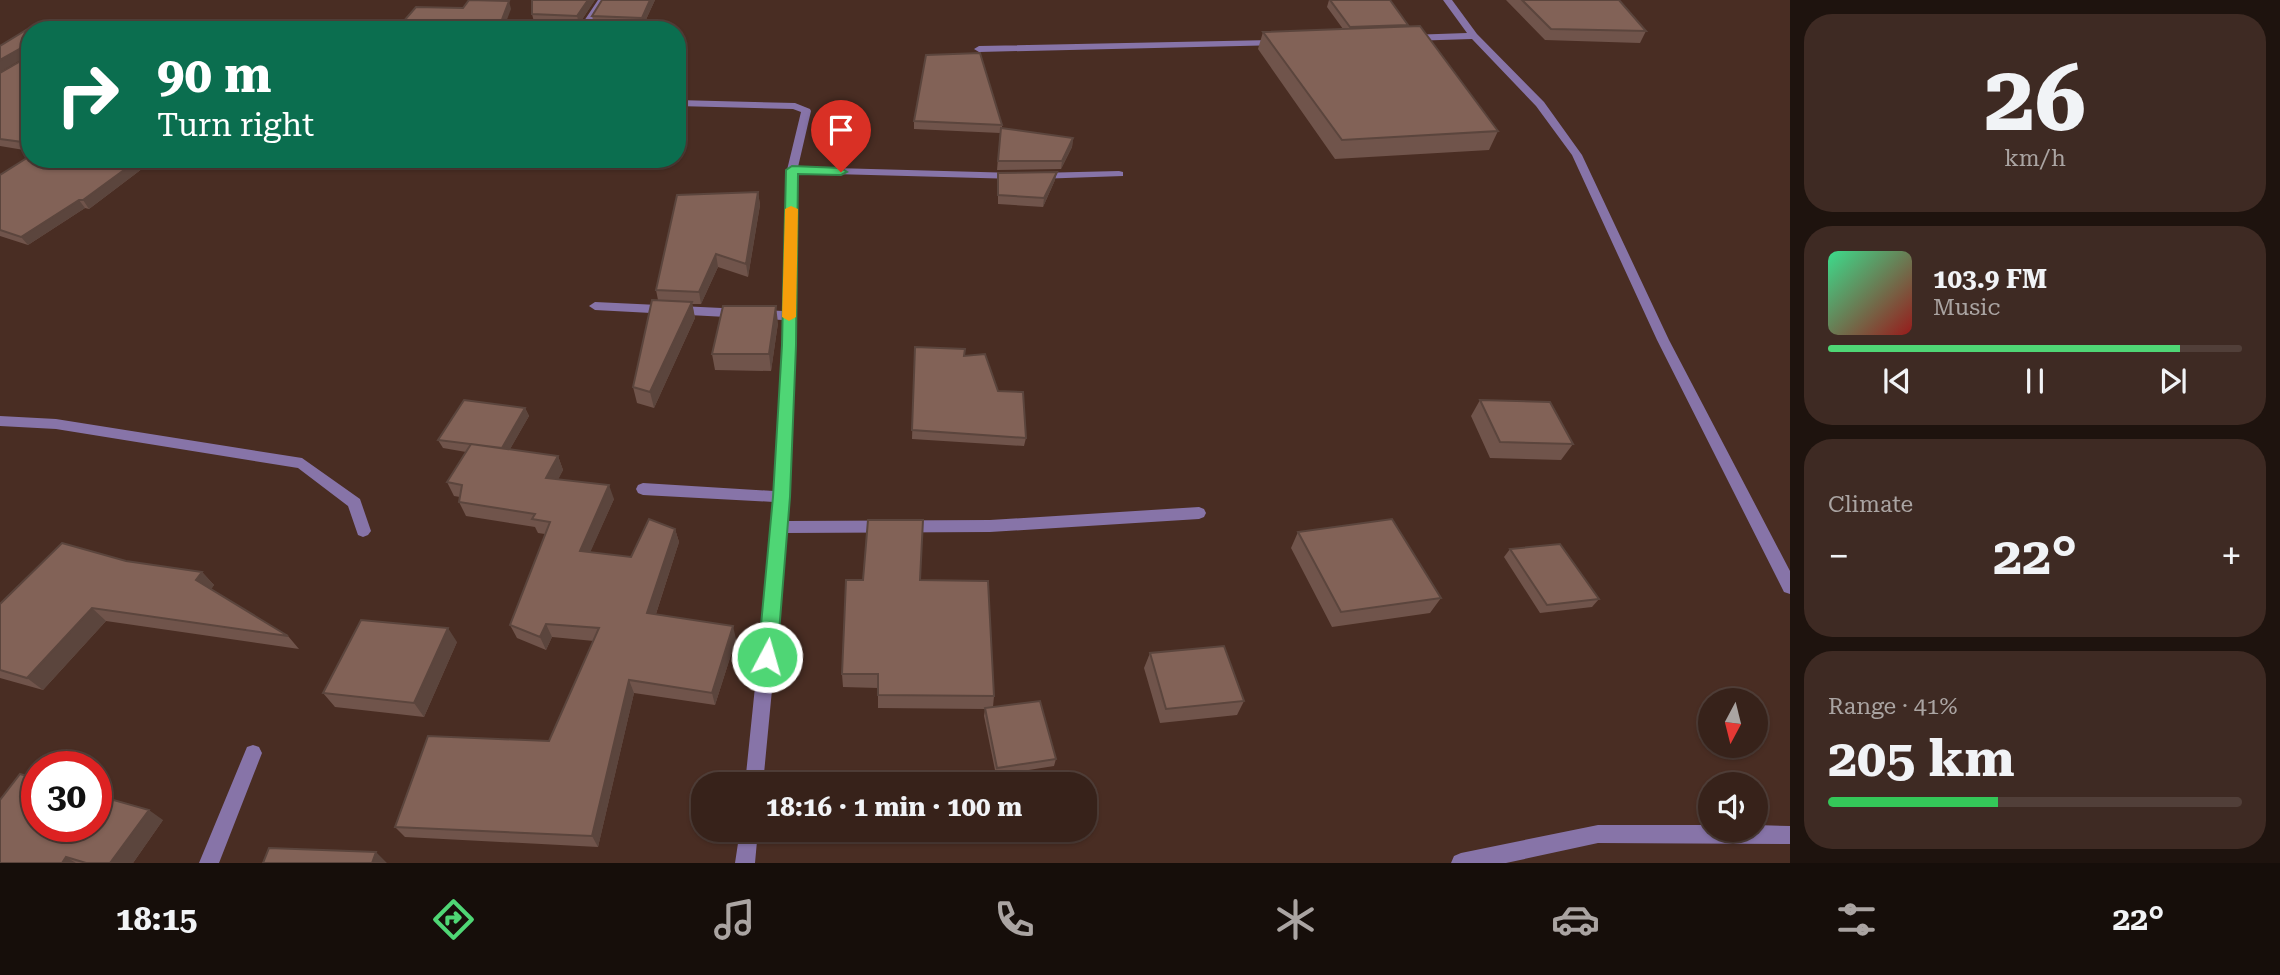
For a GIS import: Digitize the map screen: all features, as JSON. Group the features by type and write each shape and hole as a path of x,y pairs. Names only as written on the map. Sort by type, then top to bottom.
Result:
{"street":[{"path":"588,21 602,0"},
{"path":"1447,0 1474,36 1540,104 1577,155 1663,340 1790,587"},
{"path":"1394,39 1474,36"},
{"path":"979,49 1287,43"},
{"path":"686,103 795,106 806,111 792,170 782,497 755,772"},
{"path":"792,170 961,176 1119,174"},
{"path":"595,306 789,316"},
{"path":"0,421 56,424 302,463 355,503 363,531"},
{"path":"643,489 782,497"},
{"path":"780,527 990,526 1199,513"},
{"path":"209,863 253,753"},
{"path":"1461,863 1598,834 1790,835"},
{"path":"745,863 748,842"}],"building":[{"path":"469,0 509,1 501,21 404,21 416,7 463,8"},
{"path":"532,0 588,0 577,16 532,14"},
{"path":"602,0 650,0 642,18 592,16"},
{"path":"1330,0 1390,0 1408,25 1350,27"},
{"path":"1522,0 1619,0 1646,31 1551,29"},
{"path":"1420,26 1498,131 1342,140 1263,32"},
{"path":"21,33 21,48 0,60 0,46"},
{"path":"980,53 1002,125 914,121 926,55"},
{"path":"21,61 21,142 0,139 0,73"},
{"path":"1001,128 1073,138 1062,161 998,161"},
{"path":"21,162 21,168 127,168 83,200 21,237 0,230 0,175"},
{"path":"1057,172 1044,198 998,195 998,173"},
{"path":"758,192 746,264 716,254 699,292 656,290 677,195"},
{"path":"652,300 692,302 650,392 633,387"},
{"path":"723,306 776,306 769,354 712,354"},
{"path":"915,347 965,349 964,356 985,354 998,391 1023,392 1026,438 912,430"},
{"path":"464,400 525,408 502,448 438,440"},
{"path":"1480,400 1550,402 1573,444 1500,442"},
{"path":"471,444 558,456 546,478 609,485 580,551 631,557 649,519 675,529 647,613 733,626 712,693 629,680 592,836 395,827 428,736 549,741 599,628 546,624 540,637 510,625 550,522 532,519 535,514 459,502 462,485 447,482"},
{"path":"1392,519 1441,598 1341,612 1298,532"},
{"path":"868,520 923,520 920,580 988,581 994,696 878,695 878,674 842,674 846,580 863,580"},
{"path":"62,543 126,561 202,572 196,580 288,636 92,608 27,678 0,670 0,604"},
{"path":"1560,544 1599,599 1547,605 1510,549"},
{"path":"361,620 448,628 414,703 323,693"},
{"path":"1224,646 1244,701 1166,709 1150,653"},
{"path":"1040,701 1056,759 997,768 985,708"},
{"path":"21,774 21,842 112,842 112,800 149,810 110,863 86,863 66,857 62,863 0,863 0,800"},
{"path":"269,848 376,852 372,863 263,863"}],"slow traffic":[{"path":"789,317 791,209"}],"route":[{"path":"767,657 782,497 789,345 792,170 841,172"}]}
